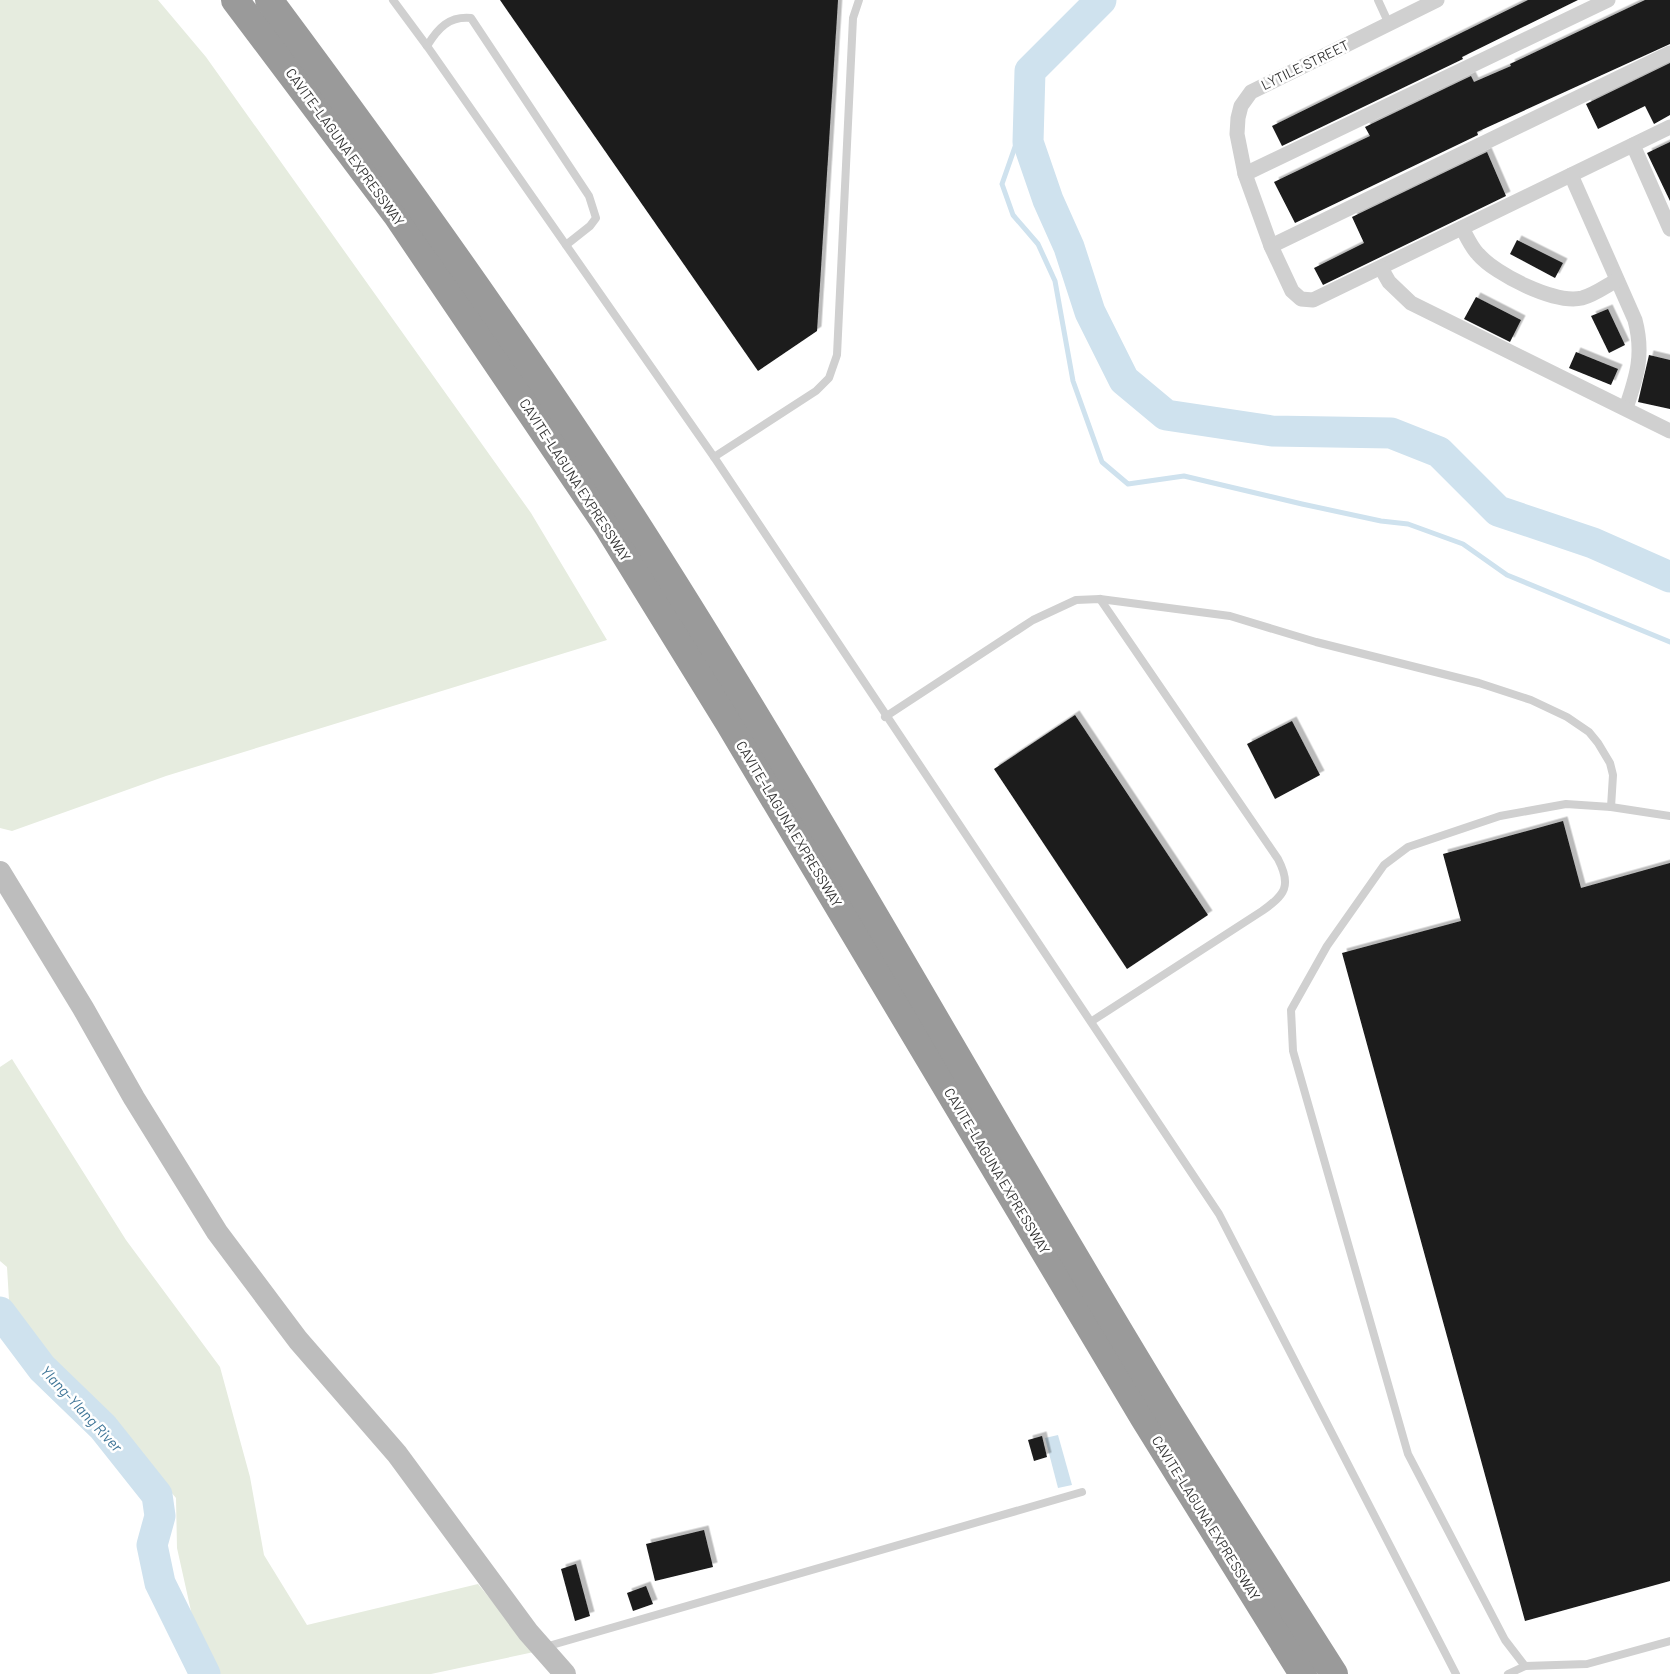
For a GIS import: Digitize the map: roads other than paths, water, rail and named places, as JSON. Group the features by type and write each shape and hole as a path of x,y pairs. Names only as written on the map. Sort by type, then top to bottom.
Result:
{"highway":[{"name":"CAVITE–LAGUNA EXPRESSWAY","path":"235,0 396,214 608,527 729,723 1144,1418 1303,1674"},
{"name":"CAVITE–LAGUNA EXPRESSWAY","path":"269,0 515,341 629,514 756,718 1163,1405 1334,1674"}],"street":[{"name":"LYTILE STREET","path":"1437,0 1251,92 1241,106 1237,134 1245,174 1271,246 1292,291 1301,299 1313,300 1670,127"},
{"path":"1245,174 1608,0"},
{"path":"1271,246 1670,53"},
{"path":"1633,146 1670,229"},
{"path":"1571,175 1635,320 1640,354 1635,381 1626,408"},
{"path":"1462,228 1477,253 1490,266 1528,286 1563,299 1583,298 1617,280"},
{"path":"1381,268 1389,282 1411,303 1670,430"},
{"path":"0,872 83,1008 134,1098 217,1232 298,1340 397,1454 528,1632 565,1674"}],"lane":[{"path":"714,457 816,391 829,378 837,355 853,18 859,0"},
{"path":"1378,0 1389,24"},
{"path":"394,1 714,457 885,717 1092,1021 1219,1214 1456,1674"},
{"path":"427,46 437,30 450,21 460,17 471,18 589,196 595,209 596,218 590,226 566,245"},
{"path":"885,717 1033,620 1076,600 1100,599 1230,616 1316,642 1479,683 1531,700 1566,717 1589,732 1598,743 1610,763 1613,775 1611,808"},
{"path":"1092,1021 1262,911 1279,898 1286,885 1283,868 1278,859 1100,599"},
{"path":"1525,1666 1505,1640 1408,1454 1293,1051 1291,1010 1327,946 1378,873 1384,865 1408,847 1500,816 1566,804 1670,816"},
{"path":"543,1648 1082,1492"},
{"path":"1508,1674 1525,1666 1587,1664 1670,1641"}],"water":[{"path":"1058,1435 1072,1485 1058,1488 1045,1438"}],"waterway":[{"path":"1101,0 1030,71 1028,142 1048,200 1069,247 1090,312 1124,380 1166,415 1272,431 1391,433 1439,452 1498,511 1593,543 1670,577"},
{"path":"1029,107 1002,184 1013,215 1038,244 1055,281 1073,381 1102,462 1128,484 1184,476 1381,521 1408,524 1463,544 1507,575 1670,642"},
{"name":"Ylang-Ylang River","path":"0,1312 42,1368 103,1427 157,1495 160,1516 152,1545 160,1583 205,1674"}]}
